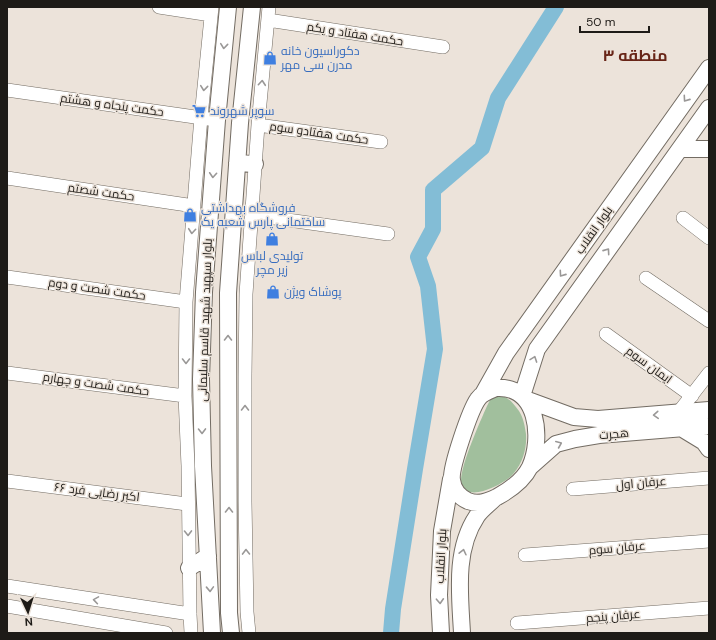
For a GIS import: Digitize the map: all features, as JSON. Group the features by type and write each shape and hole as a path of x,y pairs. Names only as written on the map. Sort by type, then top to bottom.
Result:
{"main road":[{"name":"بلوار سپهبد شهید قاسم سلیمانی","path":"212,633 203,466 201,379 204,292 217,120 228,7"},
{"name":"بلوار سپهبد شهید قاسم سلیمانی","path":"231,633 229,613 228,294 240,124 252,7"},
{"name":"بلوار انقلاب","path":"483,394 506,353 709,68"},
{"name":"بلوار انقلاب","path":"524,398 537,349 709,108"},
{"path":"680,149 709,149"},
{"path":"238,163 255,164"},
{"path":"201,379 208,383 215,384 223,382 228,377"},
{"path":"503,388 516,392 524,398 530,408 535,422 537,438 535,453 529,468 520,481 508,491 481,503 468,501 456,492 451,479 451,472 463,435 478,400 483,394 489,391 503,388"},
{"path":"202,403 210,398 220,398 228,403"},
{"name":"هجرت","path":"524,398 574,417 679,421 709,426"},
{"name":"هجرت","path":"529,468 556,444 575,439 679,421 709,410"},
{"path":"679,421 704,442 709,449"},
{"name":"بلوار انقلاب","path":"441,633 440,595 442,532 451,479"},
{"name":"بلوار انقلاب","path":"462,633 460,565 467,537 477,516 495,498"},
{"path":"189,568 208,556"}],"street":[{"path":"159,7 212,11 201,118 186,302 185,396 188,466 187,504 191,633"},
{"path":"249,633 247,612 245,376 246,294 258,125 269,7"},
{"name":"حکمت هفتاد و یکم","path":"268,20 443,47"},
{"name":"حکمت پنجاه و هشتم","path":"7,90 217,120"},
{"name":"حکمت هفتادو سوم","path":"258,125 381,142"},
{"name":"حکمت شصتم","path":"7,178 194,206"},
{"path":"252,215 388,234"},
{"path":"683,218 709,238"},
{"name":"حکمت شصت و دوم","path":"7,277 186,302"},
{"path":"646,278 709,321"},
{"name":"ایمان سوم","path":"606,334 692,396"},
{"name":"حکمت شصت و چهارم","path":"7,373 185,396"},
{"path":"679,421 692,396 709,373"},
{"name":"عرفان اول","path":"573,489 709,478"},
{"name":"۶۶ اکبر رضایی فرد","path":"7,480 187,504"},
{"name":"عرفان سوم","path":"525,555 709,541"},
{"path":"7,586 190,614"},
{"path":"110,624 112,602"},
{"path":"7,606 166,633"},
{"path":"141,629 144,607"},
{"name":"عرفان پنجم","path":"517,623 709,608"}],"green space":[{"path":"497,395 510,400 522,416 526,434 524,455 520,464 510,478 494,487 477,492 469,492 464,488 461,481 464,464 471,443 487,406 490,400"}],"waterway":[{"path":"391,633 393,609 435,349 428,286 418,257 433,229 433,190 482,148 498,98 556,7"}],"place":[{"name":"دکوراسیون خانه مدرن سی مهر","path":"270,58"},
{"name":"سوپر شهروند","path":"199,111"},
{"name":"فروشگاه بهداشتی ساختمانی پارس شعبه یک","path":"190,215"},
{"name":"تولیدی لباس زیر مچر","path":"272,239"},
{"name":"پوشاک ویژن","path":"273,292"}],"district":[{"name":"منطقه ۳","path":"635,55"}]}
